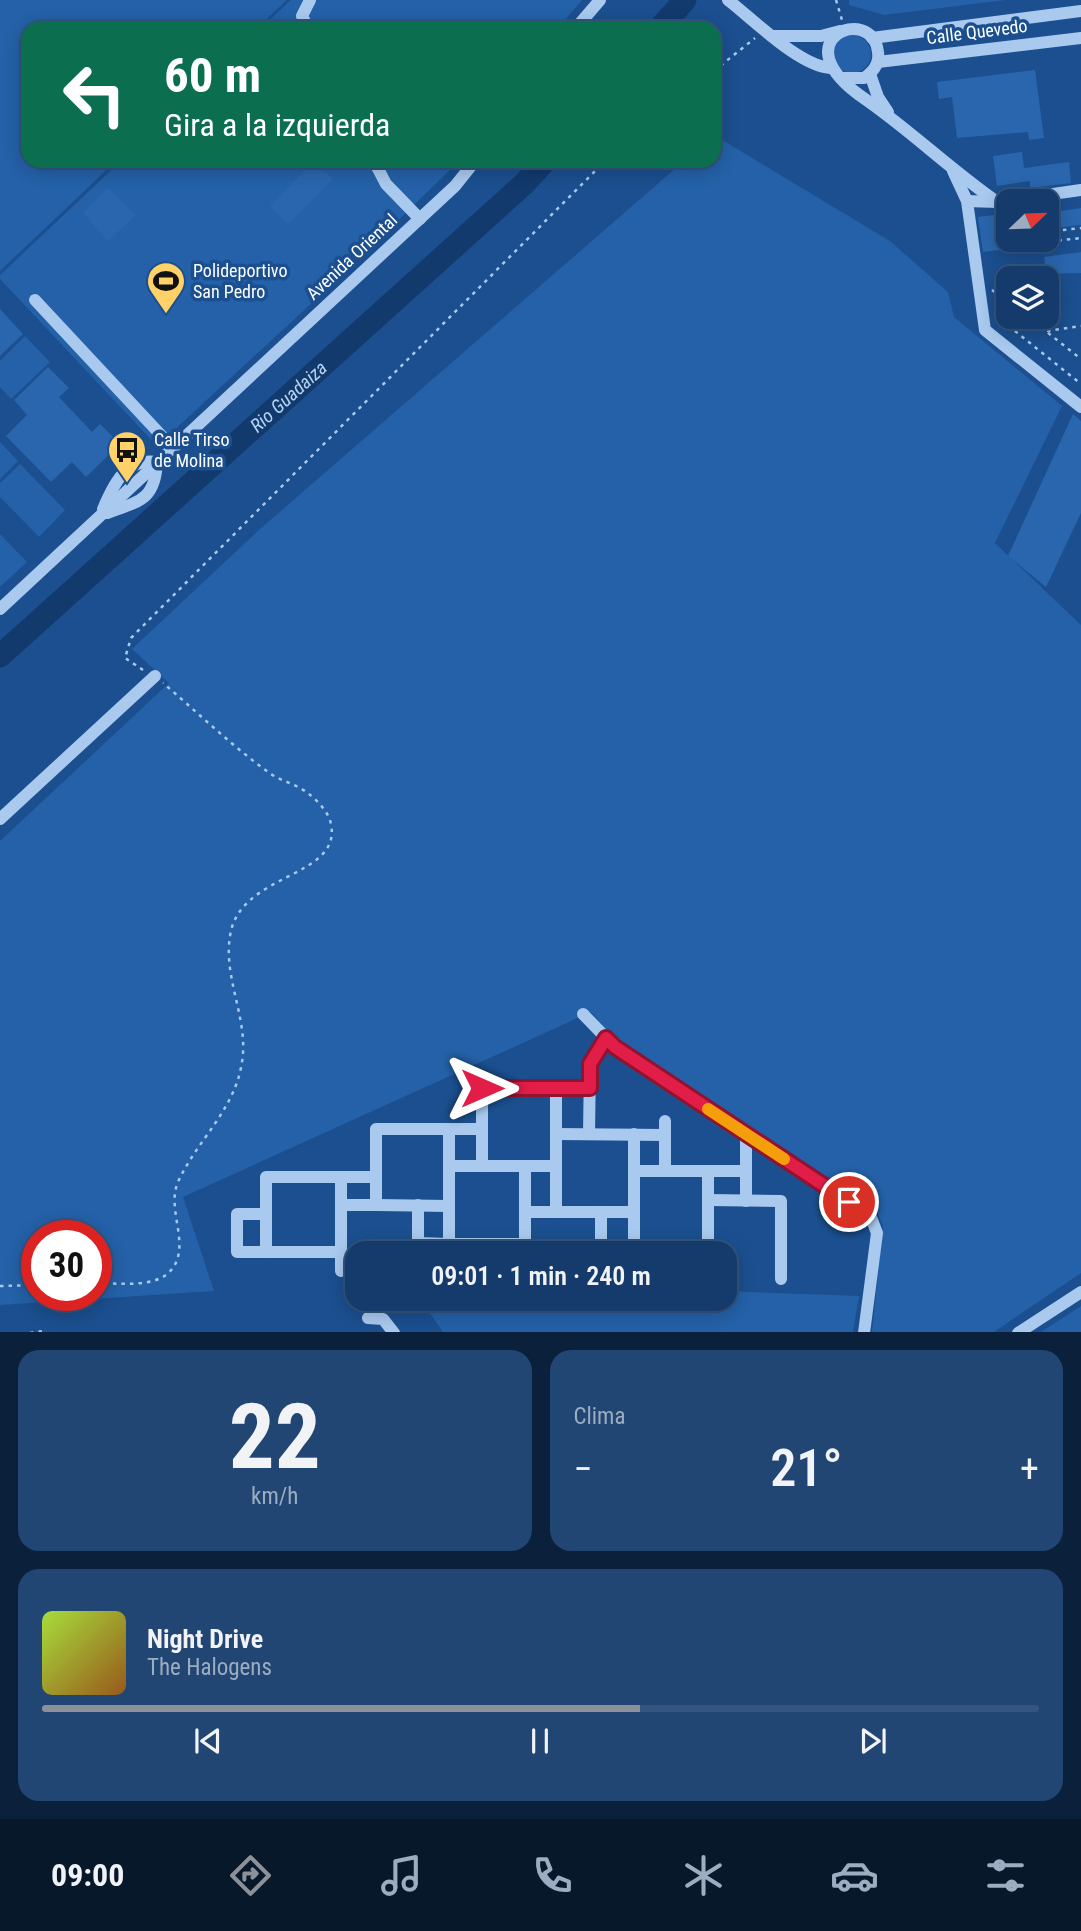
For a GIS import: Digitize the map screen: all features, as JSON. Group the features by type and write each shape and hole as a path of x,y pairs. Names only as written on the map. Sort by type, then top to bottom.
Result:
{"street":[{"path":"304,21 302,16 310,0"},
{"path":"582,21 600,0"},
{"path":"728,0 769,33 820,67 830,68 856,93 892,118 953,171 996,201"},
{"name":"Calle Quevedo","path":"872,38 1081,11"},
{"path":"769,33 821,36 858,29 872,38 878,49 878,62 870,74 857,80 842,78"},
{"path":"830,68 828,47 844,30"},
{"name":"Calle Quevedo","path":"878,62 1081,38"},
{"path":"870,74 878,97 892,118"},
{"path":"378,168 386,184 420,219"},
{"name":"Avenida Oriental","path":"0,609 420,219 455,186 469,168"},
{"path":"953,171 967,201 985,330 1081,407"},
{"path":"1059,193 1081,190"},
{"path":"967,201 996,202"},
{"path":"35,300 173,447"},
{"path":"0,819 155,676"},
{"path":"583,1014 615,1047 870,1215 877,1233 864,1332"},
{"path":"589,1134 590,1064 606,1038"},
{"path":"482,1166 482,1088 590,1088"},
{"path":"556,1088 556,1212"},
{"path":"556,1134 634,1135 665,1128 665,1171"},
{"path":"376,1205 376,1129 482,1129"},
{"path":"449,1129 449,1241"},
{"path":"746,1134 746,1200"},
{"path":"634,1135 634,1241"},
{"path":"449,1166 556,1166"},
{"path":"526,1166 526,1241"},
{"path":"634,1171 746,1171"},
{"path":"708,1171 708,1241"},
{"path":"266,1252 266,1177 376,1177"},
{"path":"341,1177 341,1271"},
{"path":"708,1200 781,1201 781,1279"},
{"path":"341,1205 449,1206"},
{"path":"418,1205 418,1241"},
{"path":"525,1212 634,1212"},
{"path":"601,1212 601,1241"},
{"path":"266,1214 237,1214 237,1252 341,1252"},
{"path":"1018,1332 1081,1292"},
{"path":"368,1318 383,1319 392,1325 394,1332"}],"path":[{"path":"836,0 844,30"},
{"path":"721,66 769,33"},
{"path":"112,1283 149,1282 170,1272 178,1259 174,1211 177,1183 220,1119 237,1085 243,1061 243,1044 230,963 229,938 234,918 254,894 308,866 326,853 332,842 331,822 309,794 269,773 155,676 125,658 131,638 598,168"},
{"path":"1059,231 1081,228"},
{"path":"1059,240 1081,238"},
{"path":"981,304 1081,384"},
{"path":"1047,331 1081,326"},
{"path":"1044,329 1081,359"},
{"path":"0,1286 21,1285"},
{"path":"30,1332 44,1331"}],"shaded area":[{"path":"0,0 287,0 264,21 21,21 21,168 109,168 0,271"},
{"path":"291,0 582,0 564,21 268,21"},
{"path":"849,0 1006,0 884,15 849,5"},
{"path":"852,35 865,41 871,54 865,67 852,73 839,67 833,54 839,41"},
{"path":"721,139 890,241 948,292 954,317 1062,406 995,543 1081,625 1081,1273 994,1332 872,1332 883,1225 877,1212 614,1038 591,1012 183,1197 214,1291 112,1298 112,1220 21,1220 21,1304 0,1305 0,841 169,683 132,649 260,529 676,168 721,168"},
{"name":"Polideportivo San Pedro","path":"114,168 452,168 339,278 157,446 0,279 0,275"},
{"path":"25,336 50,362 11,399 0,387 0,361"},
{"path":"0,442 18,461 0,479"},
{"path":"20,464 65,510 39,537 0,497 0,483"},
{"path":"0,534 27,562 0,587"},
{"path":"737,1291 859,1296 853,1332 443,1332 428,1311 737,1311"},
{"path":"1081,1306 1081,1332 1041,1332"}],"building":[{"path":"1035,70 1044,138 1029,140 1028,132 957,138 952,97 939,99 937,82"},
{"path":"1022,152 1024,168 1069,162 1071,183 1030,188 1030,181 997,186 993,156"},
{"path":"307,168 321,168 333,179 288,224 270,206"},
{"path":"108,188 136,215 108,241 83,213"},
{"path":"1081,208 1081,225 1059,228 1059,211"},
{"path":"996,215 996,250 983,252 978,217"},
{"path":"1081,252 1081,273 1059,274 1059,266 1045,266 1044,257"},
{"path":"0,309 23,334 0,356"},
{"path":"48,367 69,388 59,397 92,432 100,424 120,444 86,477 72,462 51,482 6,436 27,415 14,400"},
{"path":"1073,414 1081,421 1081,513 1046,587 1008,556"}],"waterway":[{"name":"Rio Guadaiza","path":"666,21 685,0"},
{"name":"Rio Guadaiza","path":"0,656 539,168"}],"slow traffic":[{"path":"708,1109 784,1159"}],"place":[{"name":"Polideportivo San Pedro","path":"166,315"},
{"name":"Calle Tirso de Molina","path":"127,484"}],"route":[{"path":"482,1088 590,1088 590,1064 606,1038 615,1047 849,1202"}]}
